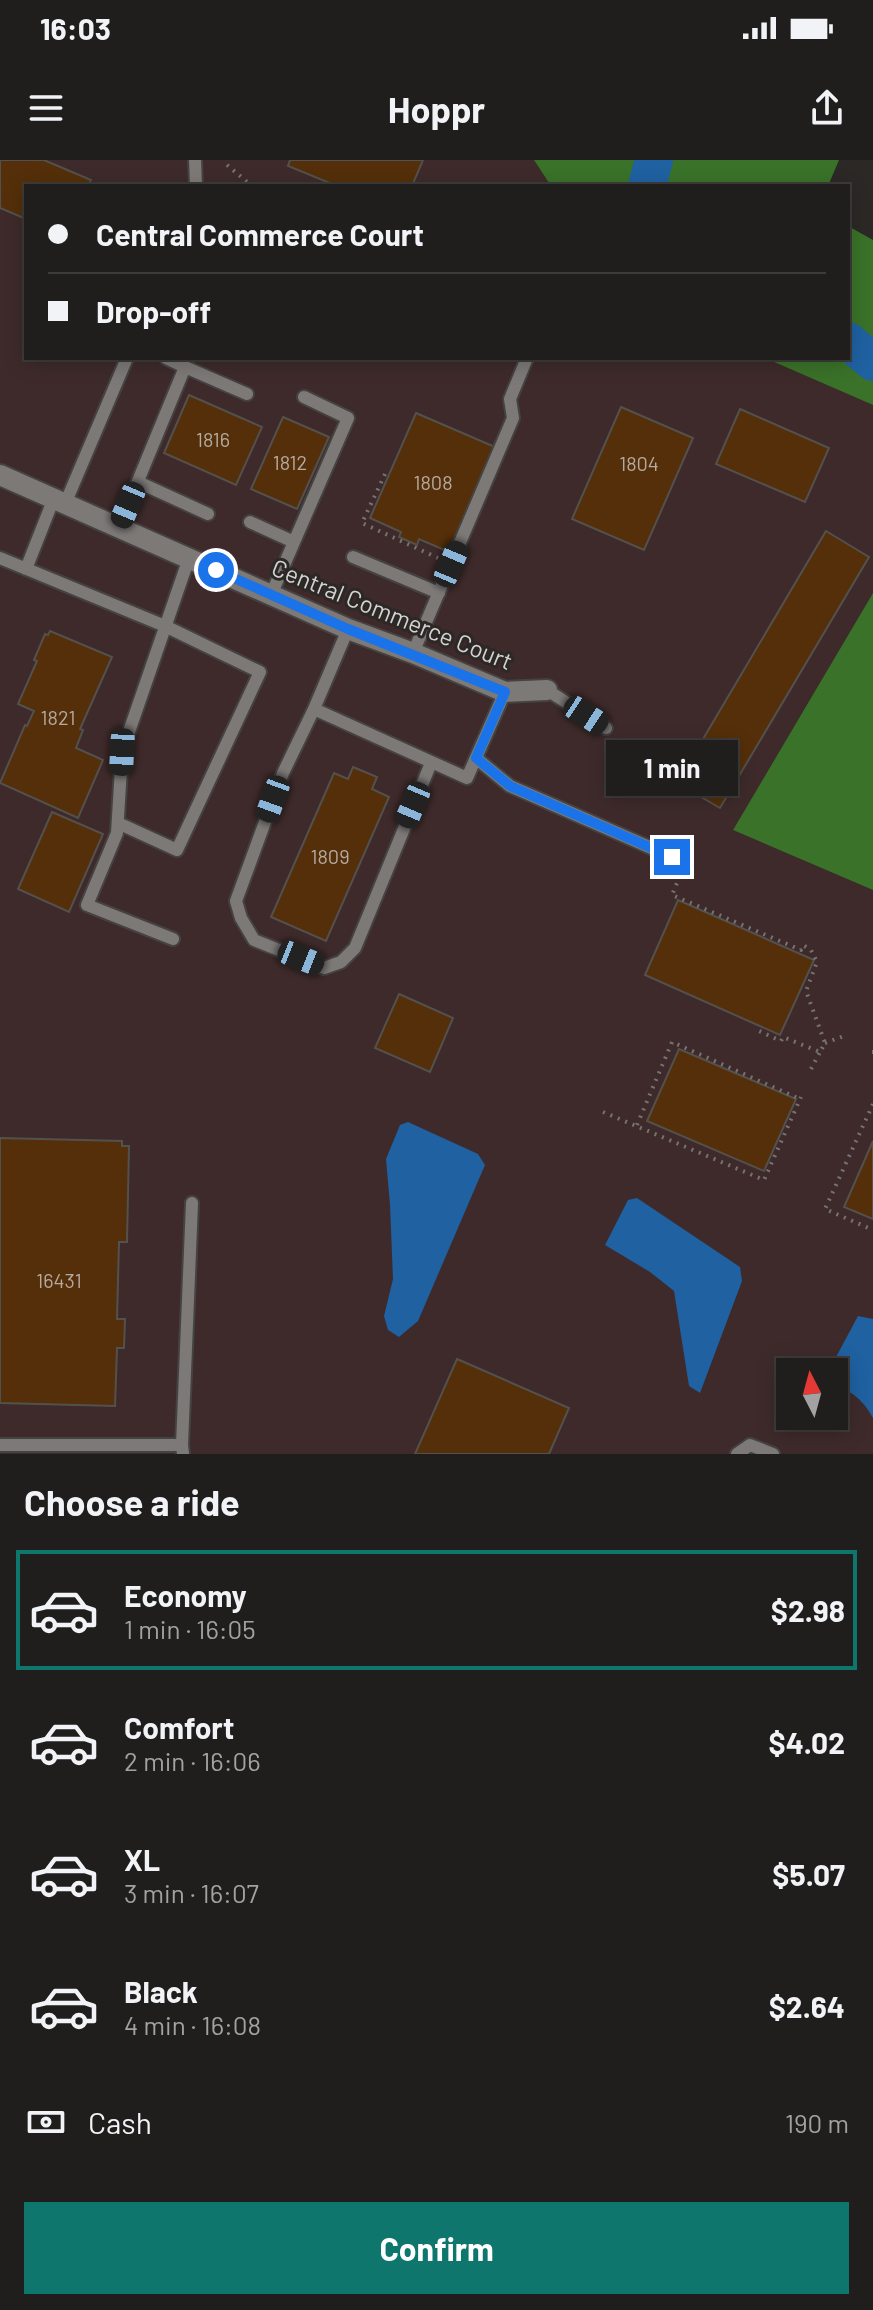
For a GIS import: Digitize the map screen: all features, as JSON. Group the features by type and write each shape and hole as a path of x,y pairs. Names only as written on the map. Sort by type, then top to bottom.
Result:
{"street":[{"name":"Central Commerce Court","path":"0,475 348,629 505,692 547,690"}],"lane":[{"path":"195,160 196,184"},
{"path":"26,569 126,360"},
{"path":"170,360 247,394"},
{"path":"413,653 513,418 510,399 526,360"},
{"path":"119,527 185,367"},
{"path":"271,595 348,418 304,397"},
{"path":"138,482 208,514"},
{"path":"250,522 294,542"},
{"path":"353,557 439,593"},
{"path":"0,558 165,626 260,672 177,850 118,823"},
{"path":"173,939 87,905 117,833 122,752 189,558"},
{"path":"348,629 283,773 236,901 241,918 254,940 324,968 341,962 355,948 431,763"},
{"path":"547,690 606,728"},
{"path":"314,709 467,778 505,692"},
{"path":"476,758 510,786 672,857"},
{"path":"0,1445 182,1450 192,1203"},
{"path":"737,1454 750,1445 773,1454"}],"path":[{"path":"227,165 250,184"},
{"path":"385,474 362,523 451,564"},
{"path":"680,876 672,895 801,950 803,945 811,950 817,962 806,991 825,1043"},
{"path":"757,1030 781,1041 783,1037 820,1052"},
{"path":"811,1069 825,1043 844,1036"},
{"path":"603,1112 764,1180 800,1098 672,1042 637,1126"},
{"path":"873,1104 825,1209 873,1230"}],"shaded area":[{"path":"0,160 534,160 550,184 24,184 24,360 770,360 873,405 873,593 733,830 873,890 873,1454 0,1454"}],"green space":[{"path":"534,160 839,160 829,184 550,184"},
{"path":"850,227 873,240 873,405 770,360 850,360"},
{"path":"873,593 873,890 733,830"}],"water":[{"path":"408,1122 478,1154 485,1165 418,1321 399,1337 388,1330 384,1316 393,1279 386,1159 400,1125"},
{"path":"637,1198 740,1267 742,1281 700,1393 689,1386 674,1291 650,1272 605,1245 628,1200"},
{"path":"858,1316 873,1319 873,1418 866,1407 848,1392 848,1358 836,1358"}],"building":[{"path":"0,160 44,160 91,180 89,184 24,184 24,218 0,208"},
{"path":"290,160 423,160 413,184 332,184 288,166"},
{"path":"189,395 262,427 236,485 164,453"},
{"path":"621,407 693,438 644,550 572,519"},
{"path":"740,409 829,448 805,502 716,464"},
{"path":"416,413 495,447 449,552 419,539 417,545 399,537 401,532 370,518"},
{"path":"283,417 329,437 297,509 251,489"},
{"path":"826,531 869,557 720,808 677,783"},
{"path":"50,631 112,657 80,729 83,730 76,748 103,760 78,818 0,783 34,711 18,704 45,634 48,635"},
{"path":"353,767 377,777 372,789 389,797 326,941 271,917 334,773 348,779"},
{"path":"52,812 103,834 69,912 18,889"},
{"path":"678,900 814,960 780,1035 645,975"},
{"path":"399,994 453,1018 430,1072 375,1048"},
{"path":"679,1049 796,1099 764,1171 647,1121"},
{"path":"0,1138 122,1141 122,1146 129,1146 127,1242 119,1242 117,1319 125,1319 124,1348 117,1348 115,1406 0,1403"},
{"path":"873,1141 873,1219 844,1207"},
{"path":"457,1359 569,1408 549,1454 415,1454"}],"waterway":[{"path":"649,184 654,160"},
{"path":"850,343 873,362"}],"route":[{"path":"216,570 348,629 505,692 476,758 510,786 672,857"}]}
